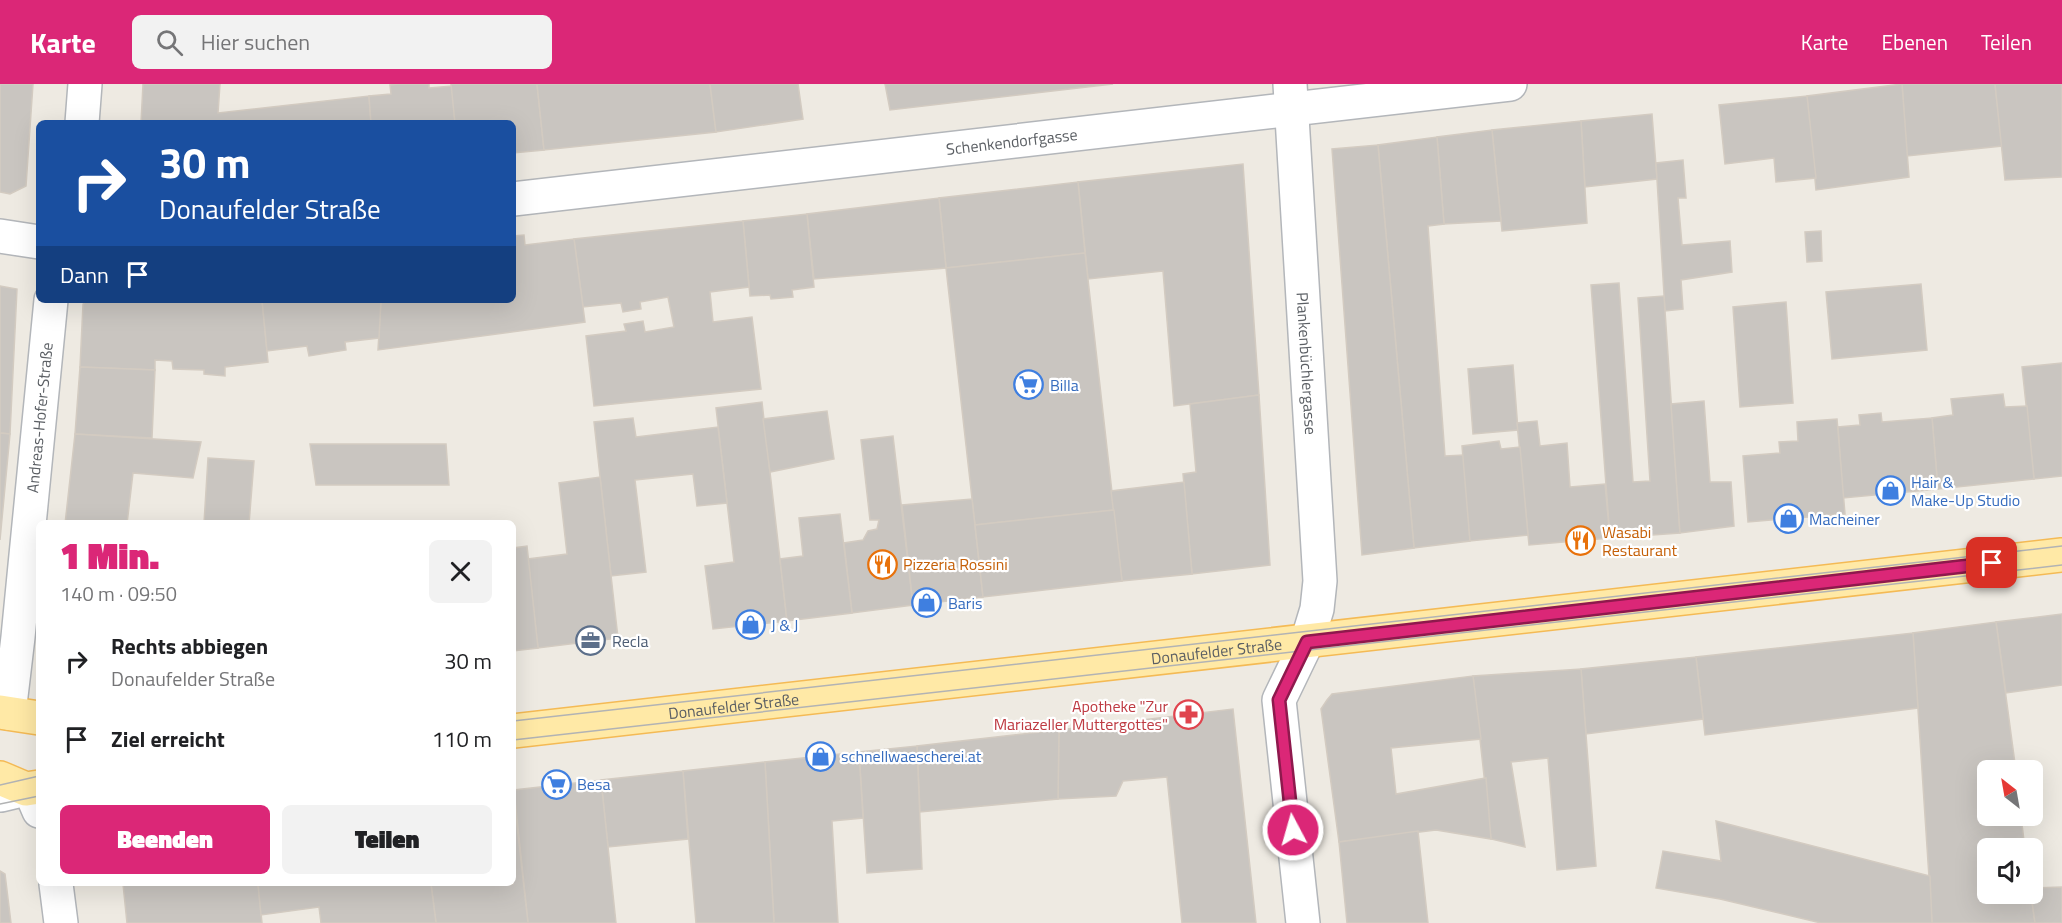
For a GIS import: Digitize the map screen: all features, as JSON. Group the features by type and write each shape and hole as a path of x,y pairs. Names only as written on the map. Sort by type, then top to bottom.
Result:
{"main road":[{"name":"Donaufelder Straße","path":"516,731 2062,555"}],"street":[{"path":"82,120 85,84"},
{"name":"Schenkendorfgasse","path":"516,199 1292,96 1510,84"},
{"name":"Plankenbüchlergasse","path":"1292,96 1320,581 1317,609 1307,642 1279,700 1303,923"},
{"path":"0,236 36,242"},
{"name":"Andreas-Hofer-Straße","path":"16,714 19,625 51,303"},
{"path":"56,886 61,923"}],"building":[{"path":"0,84 33,84 26,186 10,194 0,192"},
{"path":"143,84 220,84 218,113 369,96 371,120 141,120"},
{"path":"429,84 429,88 452,86 455,120 371,120 369,96 391,94 390,85"},
{"path":"451,84 537,84 544,150 516,153 516,120 455,120"},
{"path":"537,84 710,84 716,132 544,150"},
{"path":"710,84 798,84 803,119 716,132"},
{"path":"885,84 1113,84 890,110"},
{"path":"1902,84 1995,84 2002,146 1907,156"},
{"path":"1902,84 1909,177 1816,190 1807,96"},
{"path":"1995,84 2062,84 2062,177 2005,180"},
{"path":"1807,96 1816,178 1776,182 1774,158 1725,164 1719,105"},
{"path":"1652,114 1657,179 1585,187 1581,121"},
{"path":"1581,121 1587,223 1502,231 1492,130"},
{"path":"1492,130 1501,221 1444,224 1437,137"},
{"path":"1437,137 1444,224 1428,226 1445,456 1464,455 1470,541 1414,548 1378,145"},
{"path":"1378,145 1414,548 1362,555 1332,149"},
{"path":"1683,160 1686,198 1678,198 1682,245 1730,241 1732,272 1681,280 1683,309 1665,311 1656,163"},
{"path":"1243,164 1259,395 1174,406 1163,271 1088,279 1078,182"},
{"path":"1078,182 1085,253 946,268 939,198"},
{"path":"939,198 946,268 814,279 807,214"},
{"path":"807,214 814,287 792,290 793,297 771,299 770,295 750,296 743,221"},
{"path":"743,221 749,287 710,292 713,322 752,317 761,389 594,406 586,336 626,331 624,324 643,321 645,332 674,327 668,297 640,302 641,309 623,312 621,303 583,307 574,239"},
{"path":"1821,231 1822,261 1807,262 1805,232"},
{"path":"524,235 525,245 574,239 585,322 378,350 381,303 516,303 516,236"},
{"name":"Billa","path":"1085,253 1114,510 975,525 946,268"},
{"path":"1619,283 1633,482 1650,481 1638,298 1664,296 1680,533 1610,538 1591,285"},
{"path":"1921,284 1927,350 1832,359 1826,292"},
{"path":"0,286 17,289 10,434 0,433"},
{"path":"1786,302 1793,403 1740,407 1733,307"},
{"path":"262,303 268,362 225,367 225,376 204,374 204,370 173,369 172,361 155,360 155,370 80,367 83,304"},
{"path":"262,303 381,303 379,338 345,342 346,350 309,356 307,346 267,351"},
{"path":"2062,363 2062,476 2034,479 2022,367"},
{"path":"1513,365 1518,430 1473,434 1468,369"},
{"path":"80,367 155,370 152,438 75,434"},
{"path":"2003,394 2005,407 2027,406 2034,479 1938,489 1932,418 1953,415 1951,399"},
{"path":"1259,395 1270,565 1192,574 1183,474 1196,472 1190,404"},
{"path":"1704,401 1710,482 1731,482 1734,526 1680,533 1671,404"},
{"path":"762,402 787,621 713,629 705,566 734,562 716,408"},
{"path":"827,411 834,459 770,472 763,419"},
{"path":"1881,413 1882,422 1932,418 1938,489 1843,498 1838,427 1860,425 1859,415"},
{"path":"633,418 636,437 718,427 727,503 697,506 693,474 635,480 646,572 611,576 594,422"},
{"path":"1837,419 1845,514 1748,522 1743,456 1780,453 1779,442 1798,441 1797,422"},
{"path":"1537,421 1540,446 1567,443 1570,487 1605,484 1610,538 1529,545 1517,423"},
{"path":"0,433 10,434 0,540"},
{"path":"75,434 201,442 193,478 133,473 127,520 65,520"},
{"path":"893,436 913,605 852,613 844,543 863,540 868,531 877,529 879,520 870,520 861,440"},
{"path":"1499,441 1501,449 1520,447 1528,535 1470,541 1462,446"},
{"path":"310,444 446,444 449,485 316,485"},
{"path":"208,458 254,461 249,520 204,520"},
{"path":"600,477 618,638 538,648 528,559 567,554 559,483"},
{"path":"1184,482 1192,574 1122,581 1111,491"},
{"path":"972,499 983,597 913,605 902,505"},
{"path":"1114,510 1122,581 983,597 975,525"},
{"path":"840,514 852,613 787,621 780,559 803,556 799,518"},
{"path":"527,546 538,648 516,651 516,548"},
{"path":"2062,614 2062,685 2006,693 1996,622"},
{"path":"1996,622 2015,760 1977,760 1977,826 2022,826 2024,838 1977,838 1977,904 2032,904 2035,923 1932,923 1913,633"},
{"path":"1913,633 1918,708 1705,735 1696,657"},
{"path":"1696,657 1703,719 1586,734 1581,669"},
{"path":"1581,669 1596,866 1557,870 1548,758 1511,762 1525,847 1491,839 1473,676"},
{"path":"1473,676 1481,739 1391,748 1396,794 1486,778 1491,839 1436,830 1339,842 1321,709 1327,700 1332,694"},
{"path":"1233,709 1256,923 1182,923 1167,777 1123,781 1116,796 1058,799 1059,730"},
{"path":"1059,730 1058,799 920,812 917,746"},
{"path":"917,746 922,869 867,873 859,752"},
{"path":"859,752 863,818 832,821 838,923 774,923 765,762"},
{"path":"765,762 774,923 696,923 683,771"},
{"path":"683,771 688,839 608,847 601,780"},
{"path":"601,780 616,923 528,923 516,790"},
{"path":"516,817 528,923 436,923 431,886 516,886"},
{"path":"1716,821 1930,876 1932,923 1821,923 1720,899 1656,888 1663,851 1721,861"},
{"path":"1418,831 1428,923 1347,923 1339,842"},
{"path":"0,871 5,874 11,923 0,923"},
{"path":"123,886 258,886 262,923 127,923"},
{"path":"258,886 431,886 436,923 321,923 319,907 261,915"},
{"path":"2062,887 2062,923 2035,923 2032,904 2043,904 2043,888"}],"tram line":[{"path":"516,721 2062,546"},
{"path":"516,740 2062,565"},
{"path":"0,785 36,777"},
{"path":"0,804 36,797"}],"place":[{"name":"Billa","path":"1029,385"},
{"name":"Hair & Make-Up Studio","path":"1890,491"},
{"name":"Macheiner","path":"1788,519"},
{"name":"Wasabi Restaurant","path":"1581,541"},
{"name":"Pizzeria Rossini","path":"882,564"},
{"name":"Baris","path":"927,603"},
{"name":"J & J","path":"750,625"},
{"name":"Recla","path":"591,641"},
{"name":"Apotheke \"Zur Mariazeller Muttergottes\"","path":"1189,715"},
{"name":"schnellwaescherei.at","path":"820,756"},
{"name":"Besa","path":"556,784"}],"route":[{"path":"1293,830 1279,700 1307,642 1992,563"}]}
